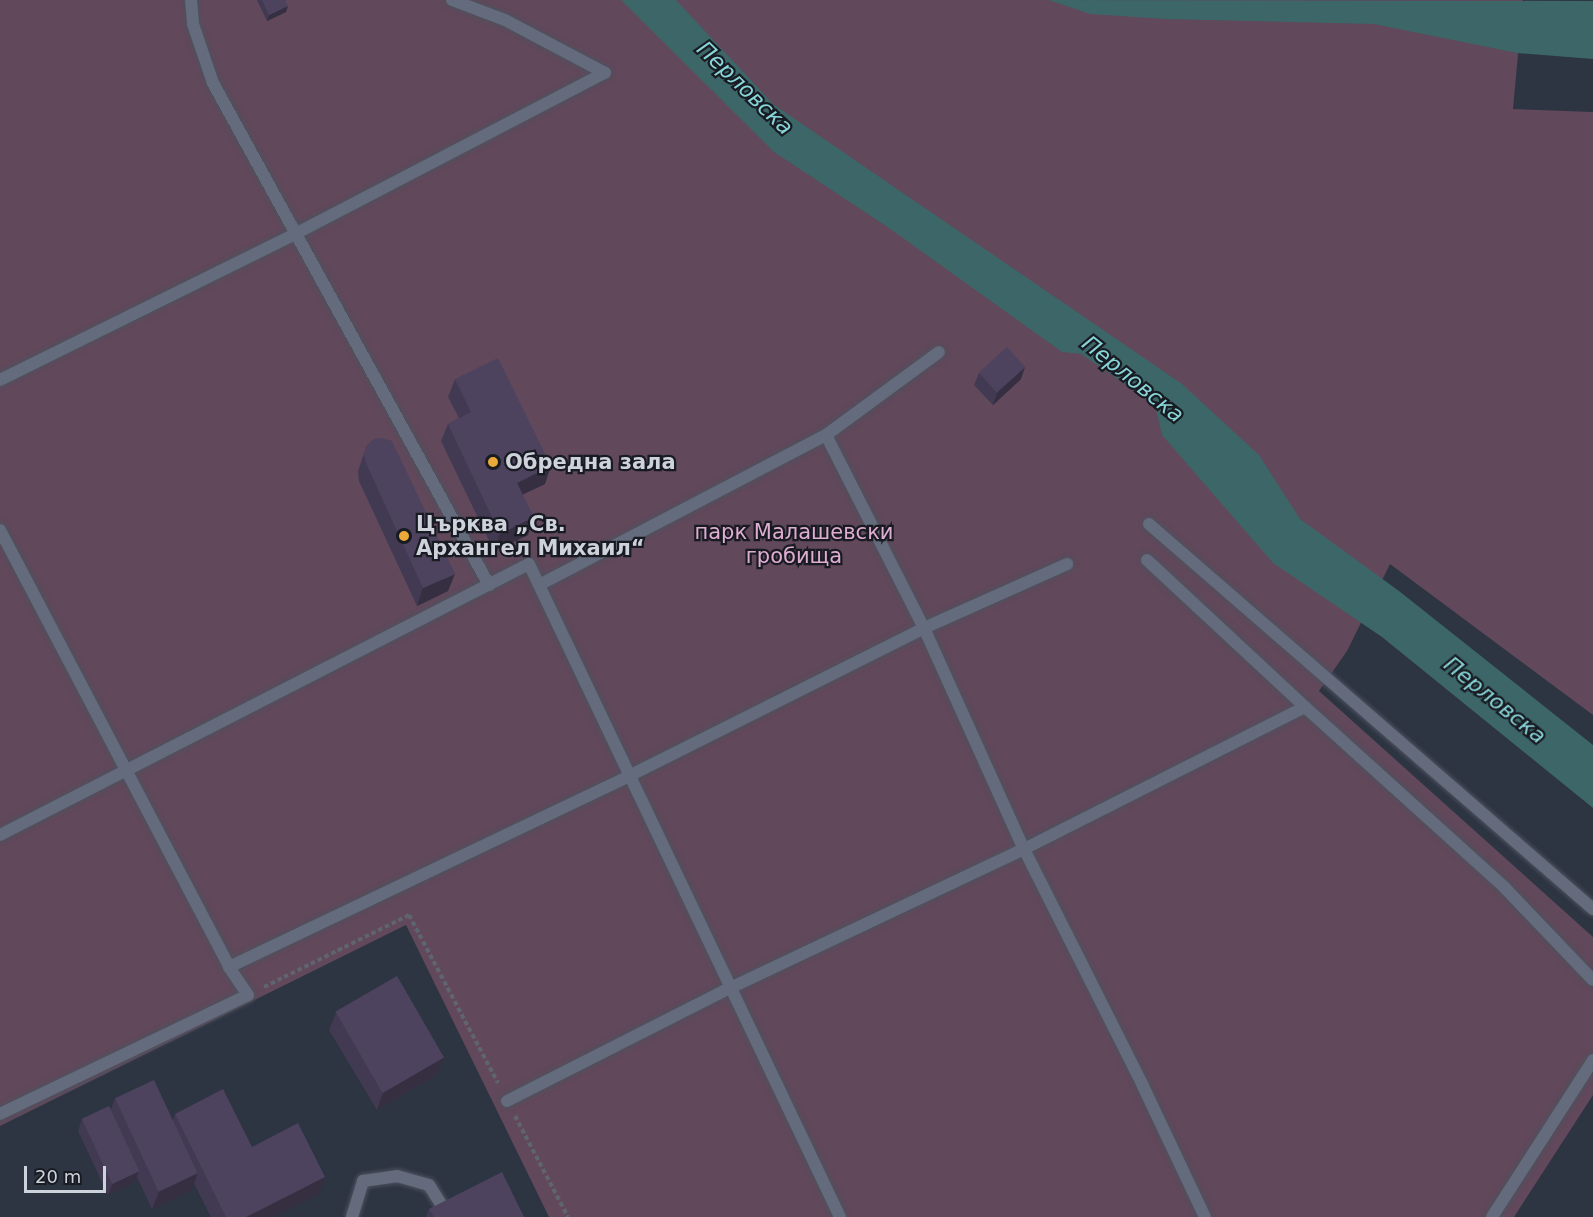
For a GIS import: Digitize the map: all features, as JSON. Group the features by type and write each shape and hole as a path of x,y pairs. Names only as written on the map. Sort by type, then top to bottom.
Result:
{"lane":[{"path":"191,0 193,24 213,83 489,585"},
{"path":"0,380 297,233 605,73 505,20 452,0"},
{"path":"539,585 826,435 939,352"},
{"path":"826,435 924,628 1024,849 1143,1086 1204,1217"},
{"path":"1149,524 1593,909"},
{"path":"0,530 229,967 248,995 0,1114"},
{"path":"1147,560 1505,888 1593,980"},
{"path":"0,835 529,564 631,775 835,1216"},
{"path":"229,967 631,775 924,628 1067,564"},
{"path":"507,1101 730,988 1024,849 1305,707"},
{"path":"1492,1217 1593,1060"},
{"path":"352,1217 363,1181 397,1176 429,1185 442,1206"}],"path":[{"path":"248,995 409,915 568,1217"}],"green space":[{"name":"парк Малашевски гробища","path":"0,0 1523,0 1513,109 1593,112 1593,715 1390,564 1347,651 1319,691 1593,937 1593,1095 1514,1217 549,1217 406,925 0,1126"}],"water":[{"name":"Перловска","path":"621,0 676,0 773,104 1182,384 1259,455 1300,519 1399,591 1593,745 1593,808 1382,637 1273,563 1162,435 1155,404 1081,354 1062,352 889,228 774,152"},
{"path":"1049,0 1593,1 1593,59 1517,53 1374,24 1165,19 1090,14"}],"building":[{"path":"262,0 285,0 288,6 269,15"},
{"path":"1007,347 1025,367 997,392 979,372"},
{"name":"Обредна зала","path":"498,358 551,466 517,483 534,517 500,534 448,424 471,412 455,379"},
{"path":"383,438 392,441 455,574 423,588 366,463 364,454 367,445 374,439"},
{"path":"397,976 444,1057 383,1093 336,1012"},
{"path":"154,1080 198,1173 159,1192 115,1098"},
{"path":"223,1089 252,1147 298,1123 325,1177 246,1217 226,1217 175,1114"},
{"path":"109,1106 139,1171 112,1184 82,1119"},
{"path":"502,1172 524,1217 434,1217 429,1209"}],"place":[{"name":"Обредна зала","path":"493,462"},
{"name":"Църква „Св. Архангел Михаил“","path":"404,536"}]}
